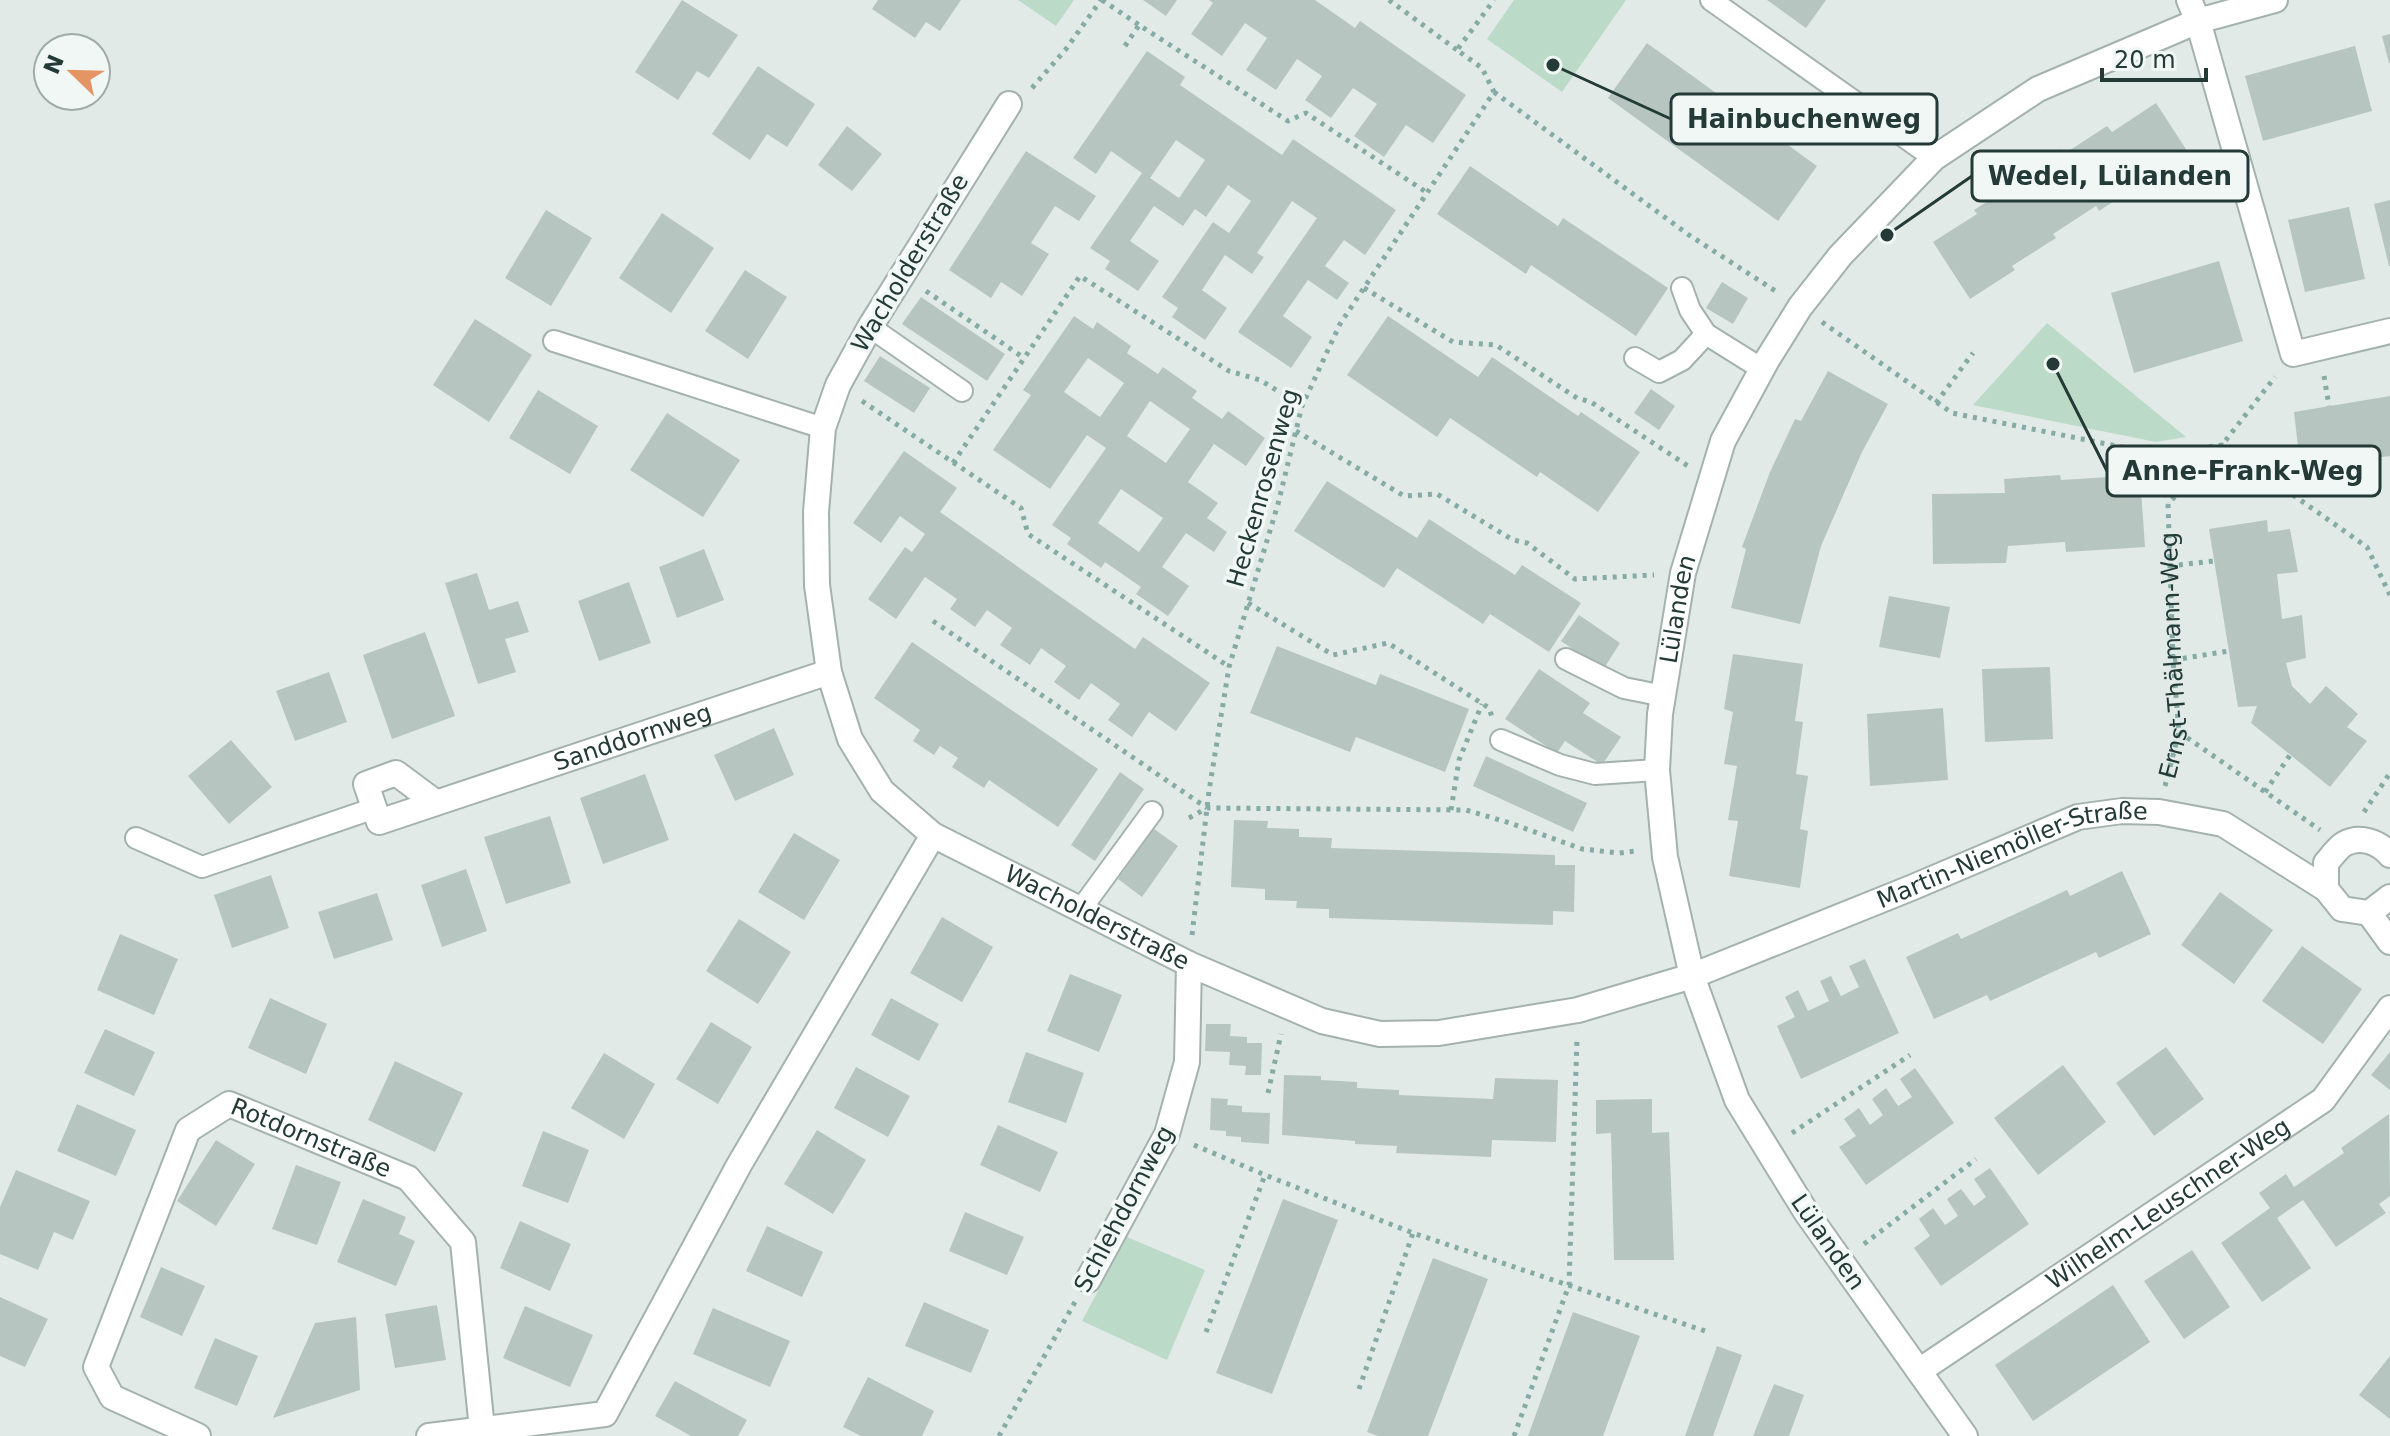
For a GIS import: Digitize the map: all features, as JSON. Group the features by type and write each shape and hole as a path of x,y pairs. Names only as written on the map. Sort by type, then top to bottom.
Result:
{"street":[{"name":"Lülanden","path":"1965,1436 1806,1212 1737,1100 1692,976 1664,847 1657,770 1660,714 1683,573 1723,441 1762,369 1800,307 1840,256 1934,158 2038,89 2194,11 2275,0"},
{"path":"2194,11 2293,354 2390,331"},
{"name":"Wacholderstraße","path":"1009,104 870,327 838,385 823,428 816,512 817,585 829,672 850,739 882,791 933,835 1189,964 1322,1021 1380,1034 1439,1033 1578,1010 1692,976"},
{"name":"Sanddornweg","path":"375,808 379,822 829,672"},
{"path":"375,808 366,784 396,773 435,802"},
{"name":"Martin-Niemöller-Straße","path":"1692,976 2078,817 2122,811 2159,812 2223,824 2326,889 2342,909 2369,913"},
{"path":"429,1436 605,1414 739,1165 933,835"},
{"path":"2326,889 2326,863 2342,845 2363,839 2382,846 2390,855"},
{"path":"2390,897 2369,913 2390,942"},
{"name":"Schlehdornweg","path":"1088,1280 1167,1134 1187,1062 1189,964"},
{"name":"Wilhelm-Leuschner-Weg","path":"1919,1371 2323,1100 2390,1008"},
{"name":"Rotdornstraße","path":"198,1436 112,1397 96,1367 188,1130 229,1104 408,1178 463,1242 482,1429"}],"lane":[{"path":"1711,0 1934,158"},
{"path":"1682,288 1690,310 1706,334 1762,369"},
{"path":"870,327 962,391"},
{"path":"1635,358 1659,372 1682,360 1706,334"},
{"path":"554,341 823,428"},
{"path":"1566,659 1624,688 1664,696"},
{"path":"1501,740 1560,765 1595,774 1657,770"},
{"path":"136,838 202,867 375,808"},
{"path":"1081,909 1152,812"}],"path":[{"path":"1032,89 1102,0 1288,121 1306,113 1426,192"},
{"path":"1389,0 1482,68 1494,92 1689,235 1800,307 1952,413 2157,454 2222,445 2367,547 2390,595"},
{"path":"1457,50 1494,0"},
{"path":"1125,46 1139,25"},
{"name":"Heckenrosenweg","path":"1189,964 1207,808 1229,667 1278,504 1302,406 1340,324 1494,92"},
{"path":"902,274 1024,358"},
{"path":"953,463 1080,276 1229,371 1260,380 1302,406"},
{"path":"1364,288 1453,342 1496,345 1577,398 1591,402 1711,482"},
{"path":"1936,403 1973,353"},
{"name":"Ernst-Thälmann-Weg","path":"2159,812 2179,732 2173,660 2168,504 2222,445 2293,354"},
{"path":"838,385 1021,508 1028,534 1229,667"},
{"path":"1296,431 1404,496 1437,494 1513,540 1527,543 1575,579 1683,573"},
{"path":"2157,454 2168,504"},
{"path":"2169,566 2214,561"},
{"path":"1248,603 1333,655 1388,643 1489,708 1501,740"},
{"path":"933,621 1207,808"},
{"path":"2173,660 2229,651"},
{"path":"1451,810 1459,760 1482,704"},
{"path":"2179,732 2342,845"},
{"path":"2265,792 2290,755"},
{"path":"1189,818 1207,808 1466,810 1582,849 1619,853 1664,847"},
{"path":"1268,1093 1287,1006"},
{"path":"1514,1436 1569,1285 1578,1010"},
{"path":"1767,1149 1910,1055"},
{"path":"1167,1134 1413,1233 1708,1332"},
{"path":"1841,1261 1976,1159"},
{"path":"1206,1332 1265,1175"},
{"path":"1359,1389 1413,1233"},
{"name":"Schlehdornweg","path":"999,1436 1088,1280"}],"green space":[{"path":"1018,0 1074,0 1056,26"},
{"path":"1514,0 1626,0 1562,92 1487,39"},
{"path":"2047,323 2186,437 2156,442 1973,405"},
{"path":"1127,1237 1205,1270 1167,1360 1082,1321"}],"building":[{"path":"682,0 738,35 709,78 697,71 678,100 635,72"},
{"path":"878,0 961,0 940,31 926,22 915,38 872,9"},
{"path":"1143,0 1177,0 1166,16"},
{"path":"1209,0 1315,0 1355,28 1360,21 1466,95 1433,143 1406,125 1384,157 1354,136 1377,104 1353,88 1331,118 1305,100 1322,76 1297,59 1276,90 1246,70 1267,38 1245,23 1222,56 1191,34 1213,3"},
{"path":"1767,0 1826,0 1806,28"},
{"path":"2390,34 2390,63 2389,63 2382,36"},
{"path":"1647,43 1817,166 1778,221 1608,98"},
{"path":"2355,46 2372,111 2263,141 2245,76"},
{"path":"1147,51 1185,77 1180,85 1282,155 1293,139 1396,210 1365,255 1344,240 1325,266 1349,283 1337,300 1308,280 1283,316 1312,337 1291,368 1238,332 1317,218 1292,201 1257,253 1264,257 1252,274 1225,255 1202,290 1227,308 1205,340 1172,317 1178,308 1162,297 1213,222 1229,233 1251,201 1228,185 1206,217 1195,209 1183,226 1154,206 1130,241 1159,261 1138,291 1105,269 1110,261 1090,248 1142,173 1111,151 1096,174 1073,158","holes":["1176,140 1205,160 1179,198 1150,178"]},
{"path":"758,66 815,104 787,147 767,134 750,160 712,134"},
{"path":"2156,103 2193,160 2148,189 2144,182 2099,211 2096,206 2053,234 2056,238 2012,266 2015,270 1970,299 1933,242 1977,214 1974,210 2061,149 2064,154 2107,126 2112,132"},
{"path":"847,126 882,154 852,191 818,165"},
{"path":"1026,151 1096,196 1079,221 1055,206 1031,243 1049,254 1022,296 1001,282 991,298 949,270"},
{"path":"1470,166 1558,226 1563,218 1668,288 1636,336 1531,265 1526,274 1437,214"},
{"path":"2390,200 2390,266 2389,266 2374,204"},
{"path":"2349,207 2365,279 2305,292 2288,220"},
{"path":"546,210 592,238 551,306 505,278"},
{"path":"662,213 714,248 671,313 619,278"},
{"path":"2219,261 2243,341 2134,373 2111,293"},
{"path":"745,270 787,297 748,359 705,331"},
{"path":"1722,282 1748,298 1733,324 1706,308"},
{"path":"921,297 1005,354 987,381 902,324"},
{"path":"1074,316 1093,329 1097,322 1131,346 1127,353 1158,374 1163,367 1197,391 1192,398 1222,419 1228,411 1265,438 1246,466 1214,444 1188,482 1218,503 1207,518 1227,532 1214,552 1186,533 1162,567 1189,586 1168,616 1136,594 1141,587 1105,562 1101,568 1067,544 1071,538 1052,525 1106,448 1087,435 1050,489 993,450 1031,395 1023,390","holes":["1088,358 1124,383 1100,417 1064,392","1150,401 1190,429 1166,463 1127,436","1121,489 1163,518 1139,552 1098,523"]},
{"path":"1388,316 1478,377 1492,357 1578,416 1581,412 1640,452 1598,512 1540,472 1537,477 1450,418 1437,437 1347,375"},
{"path":"475,319 532,355 489,422 433,385"},
{"path":"880,356 930,388 914,413 864,381"},
{"path":"1828,371 1888,404 1862,452 1821,546 1800,624 1731,608 1746,549 1742,547 1770,472 1795,419 1801,421"},
{"path":"1651,389 1675,406 1659,430 1634,413"},
{"path":"538,390 598,426 570,474 509,438"},
{"path":"2390,396 2390,456 2356,460 2359,482 2317,487 2314,463 2300,464 2294,412"},
{"path":"667,413 740,460 703,517 630,470"},
{"path":"904,451 957,488 940,512 1135,649 1143,637 1210,683 1176,731 1149,712 1132,737 1108,720 1120,704 1091,683 1079,700 1054,682 1066,666 1041,648 1030,665 1000,645 1012,628 987,610 975,627 950,609 957,599 925,577 896,619 868,599 905,547 912,552 925,534 900,516 881,543 853,523"},
{"path":"2060,475 2061,480 2140,475 2145,547 2066,552 2065,542 2008,546 2006,563 1933,564 1932,494 2005,493 2004,479"},
{"path":"1327,481 1417,538 1429,519 1515,575 1522,565 1581,603 1549,652 1490,614 1483,624 1397,568 1384,588 1294,531"},
{"path":"2267,520 2268,532 2290,529 2298,572 2277,574 2282,619 2302,615 2306,658 2286,663 2292,686 2310,704 2326,686 2358,714 2347,727 2367,741 2330,787 2251,723 2257,706 2238,707 2209,529"},
{"path":"704,549 724,600 677,618 659,567"},
{"path":"477,573 489,610 518,601 529,632 505,639 516,672 478,684 445,583"},
{"path":"629,582 651,643 599,661 578,601"},
{"path":"1889,596 1950,607 1940,658 1879,647"},
{"path":"1579,615 1620,643 1603,670 1561,641"},
{"path":"425,632 455,716 392,739 363,655"},
{"path":"912,642 1098,769 1058,827 989,780 984,788 952,767 958,758 940,746 934,755 913,741 920,730 874,698"},
{"path":"1277,646 1376,685 1380,674 1469,709 1445,772 1356,737 1350,752 1250,713"},
{"path":"1733,654 1803,664 1795,721 1803,722 1796,774 1808,776 1800,829 1808,831 1800,888 1729,876 1738,821 1728,820 1737,766 1724,764 1733,712 1724,709"},
{"path":"2050,667 2053,739 1985,742 1982,669"},
{"path":"1539,669 1590,703 1583,713 1621,737 1602,765 1565,741 1557,753 1505,719"},
{"path":"329,672 347,722 295,741 276,691"},
{"path":"1943,708 1948,780 1870,786 1867,714"},
{"path":"774,728 794,775 735,801 714,755"},
{"path":"231,740 272,787 229,824 188,776"},
{"path":"1486,756 1587,803 1573,832 1473,786"},
{"path":"1120,772 1144,789 1095,861 1071,845"},
{"path":"645,774 669,840 603,864 580,798"},
{"path":"550,816 571,883 506,904 484,837"},
{"path":"1234,820 1268,821 1267,828 1299,829 1299,837 1332,838 1331,848 1555,855 1555,865 1575,865 1574,912 1553,911 1553,925 1329,918 1329,909 1296,908 1297,901 1265,900 1265,889 1231,887"},
{"path":"1154,829 1178,846 1142,897 1118,879"},
{"path":"794,833 840,860 804,920 758,892"},
{"path":"466,869 487,931 442,947 421,885"},
{"path":"2122,871 2151,934 2099,958 2096,952 1990,1001 1987,995 1934,1019 1906,957 1958,933 1961,939 2067,890 2070,896"},
{"path":"271,875 289,928 232,948 214,895"},
{"path":"2220,892 2273,930 2234,984 2181,945"},
{"path":"377,893 393,940 334,959 318,912"},
{"path":"942,917 993,947 962,1002 910,973"},
{"path":"739,919 791,952 758,1004 706,971"},
{"path":"120,934 178,959 154,1015 97,990"},
{"path":"2302,946 2362,989 2323,1044 2262,1001"},
{"path":"1865,959 1899,1033 1801,1079 1777,1026 1795,1017 1785,997 1798,990 1808,1011 1829,1001 1820,981 1831,976 1841,996 1859,987 1849,966"},
{"path":"1070,974 1122,995 1099,1052 1047,1031"},
{"path":"270,998 327,1024 306,1074 248,1048"},
{"path":"891,998 939,1024 919,1061 871,1035"},
{"path":"711,1022 752,1047 718,1104 676,1079"},
{"path":"1206,1024 1231,1024 1230,1036 1247,1037 1247,1043 1262,1043 1261,1075 1245,1075 1246,1066 1229,1065 1230,1052 1205,1051"},
{"path":"105,1029 155,1052 134,1096 84,1073"},
{"path":"2166,1047 2204,1099 2154,1136 2116,1083"},
{"path":"1026,1052 1084,1073 1066,1123 1008,1102"},
{"path":"2390,1052 2390,1090 2371,1075"},
{"path":"604,1053 655,1084 624,1139 571,1108"},
{"path":"395,1061 463,1093 435,1152 368,1120"},
{"path":"2063,1065 2106,1122 2038,1175 1994,1118"},
{"path":"856,1067 910,1096 888,1137 834,1108"},
{"path":"1915,1068 1954,1123 1866,1185 1839,1147 1856,1136 1844,1119 1859,1108 1870,1125 1883,1115 1872,1099 1886,1088 1898,1106 1912,1097 1900,1079"},
{"path":"1284,1075 1321,1076 1321,1080 1357,1082 1357,1088 1399,1090 1399,1095 1493,1099 1495,1078 1558,1080 1556,1142 1492,1140 1491,1157 1396,1153 1397,1146 1282,1135"},
{"path":"1211,1098 1228,1099 1227,1105 1242,1106 1242,1112 1270,1113 1269,1144 1241,1142 1241,1137 1226,1136 1226,1131 1210,1130"},
{"path":"1652,1099 1652,1133 1669,1132 1674,1260 1614,1260 1611,1133 1596,1134 1596,1100"},
{"path":"77,1104 136,1130 116,1176 57,1151"},
{"path":"2389,1114 2390,1196 2379,1204 2386,1213 2336,1247 2303,1200 2277,1218 2311,1268 2262,1302 2221,1243 2270,1208 2259,1193 2286,1174 2294,1187 2344,1153 2341,1148"},
{"path":"998,1125 1058,1152 1040,1192 980,1165"},
{"path":"817,1130 866,1160 833,1214 784,1184"},
{"path":"543,1131 589,1150 568,1203 522,1186"},
{"path":"216,1140 255,1164 216,1226 177,1201"},
{"path":"296,1165 341,1182 317,1245 272,1229"},
{"path":"1990,1168 2029,1224 1941,1286 1914,1248 1930,1236 1919,1219 1933,1208 1945,1225 1958,1216 1947,1199 1961,1189 1974,1206 1986,1197 1974,1179"},
{"path":"16,1170 90,1201 73,1240 54,1232 38,1270 0,1254 0,1207"},
{"path":"363,1199 406,1217 399,1234 415,1241 396,1286 337,1262"},
{"path":"1283,1199 1338,1220 1272,1394 1216,1373"},
{"path":"965,1212 1024,1237 1007,1275 949,1251"},
{"path":"520,1221 571,1244 550,1291 500,1268"},
{"path":"767,1226 823,1252 802,1297 746,1271"},
{"path":"2192,1250 2230,1307 2184,1339 2144,1281"},
{"path":"1433,1258 1488,1279 1428,1436 1378,1436 1367,1432"},
{"path":"161,1267 205,1286 182,1336 140,1317"},
{"path":"2113,1285 2150,1342 2033,1421 1995,1365"},
{"path":"0,1297 48,1319 25,1367 0,1356"},
{"path":"924,1302 989,1330 971,1373 905,1346"},
{"path":"437,1305 446,1360 395,1368 385,1314"},
{"path":"525,1306 593,1335 570,1387 503,1358"},
{"path":"713,1308 790,1341 770,1387 693,1354"},
{"path":"1573,1312 1640,1336 1603,1436 1528,1436"},
{"path":"356,1317 360,1390 273,1418 315,1323"},
{"path":"215,1338 258,1356 237,1406 194,1388"},
{"path":"1717,1346 1742,1355 1713,1436 1685,1436"},
{"path":"2390,1356 2390,1419 2359,1395"},
{"path":"868,1377 934,1411 922,1436 861,1436 843,1427"},
{"path":"675,1381 747,1420 738,1436 691,1436 655,1416"},
{"path":"1774,1384 1804,1395 1789,1436 1753,1436"}],"place":[{"name":"Hainbuchenweg","path":"1553,65"},
{"name":"Wedel, Lülanden","path":"1887,235"},
{"name":"Anne-Frank-Weg","path":"2053,364"}]}
